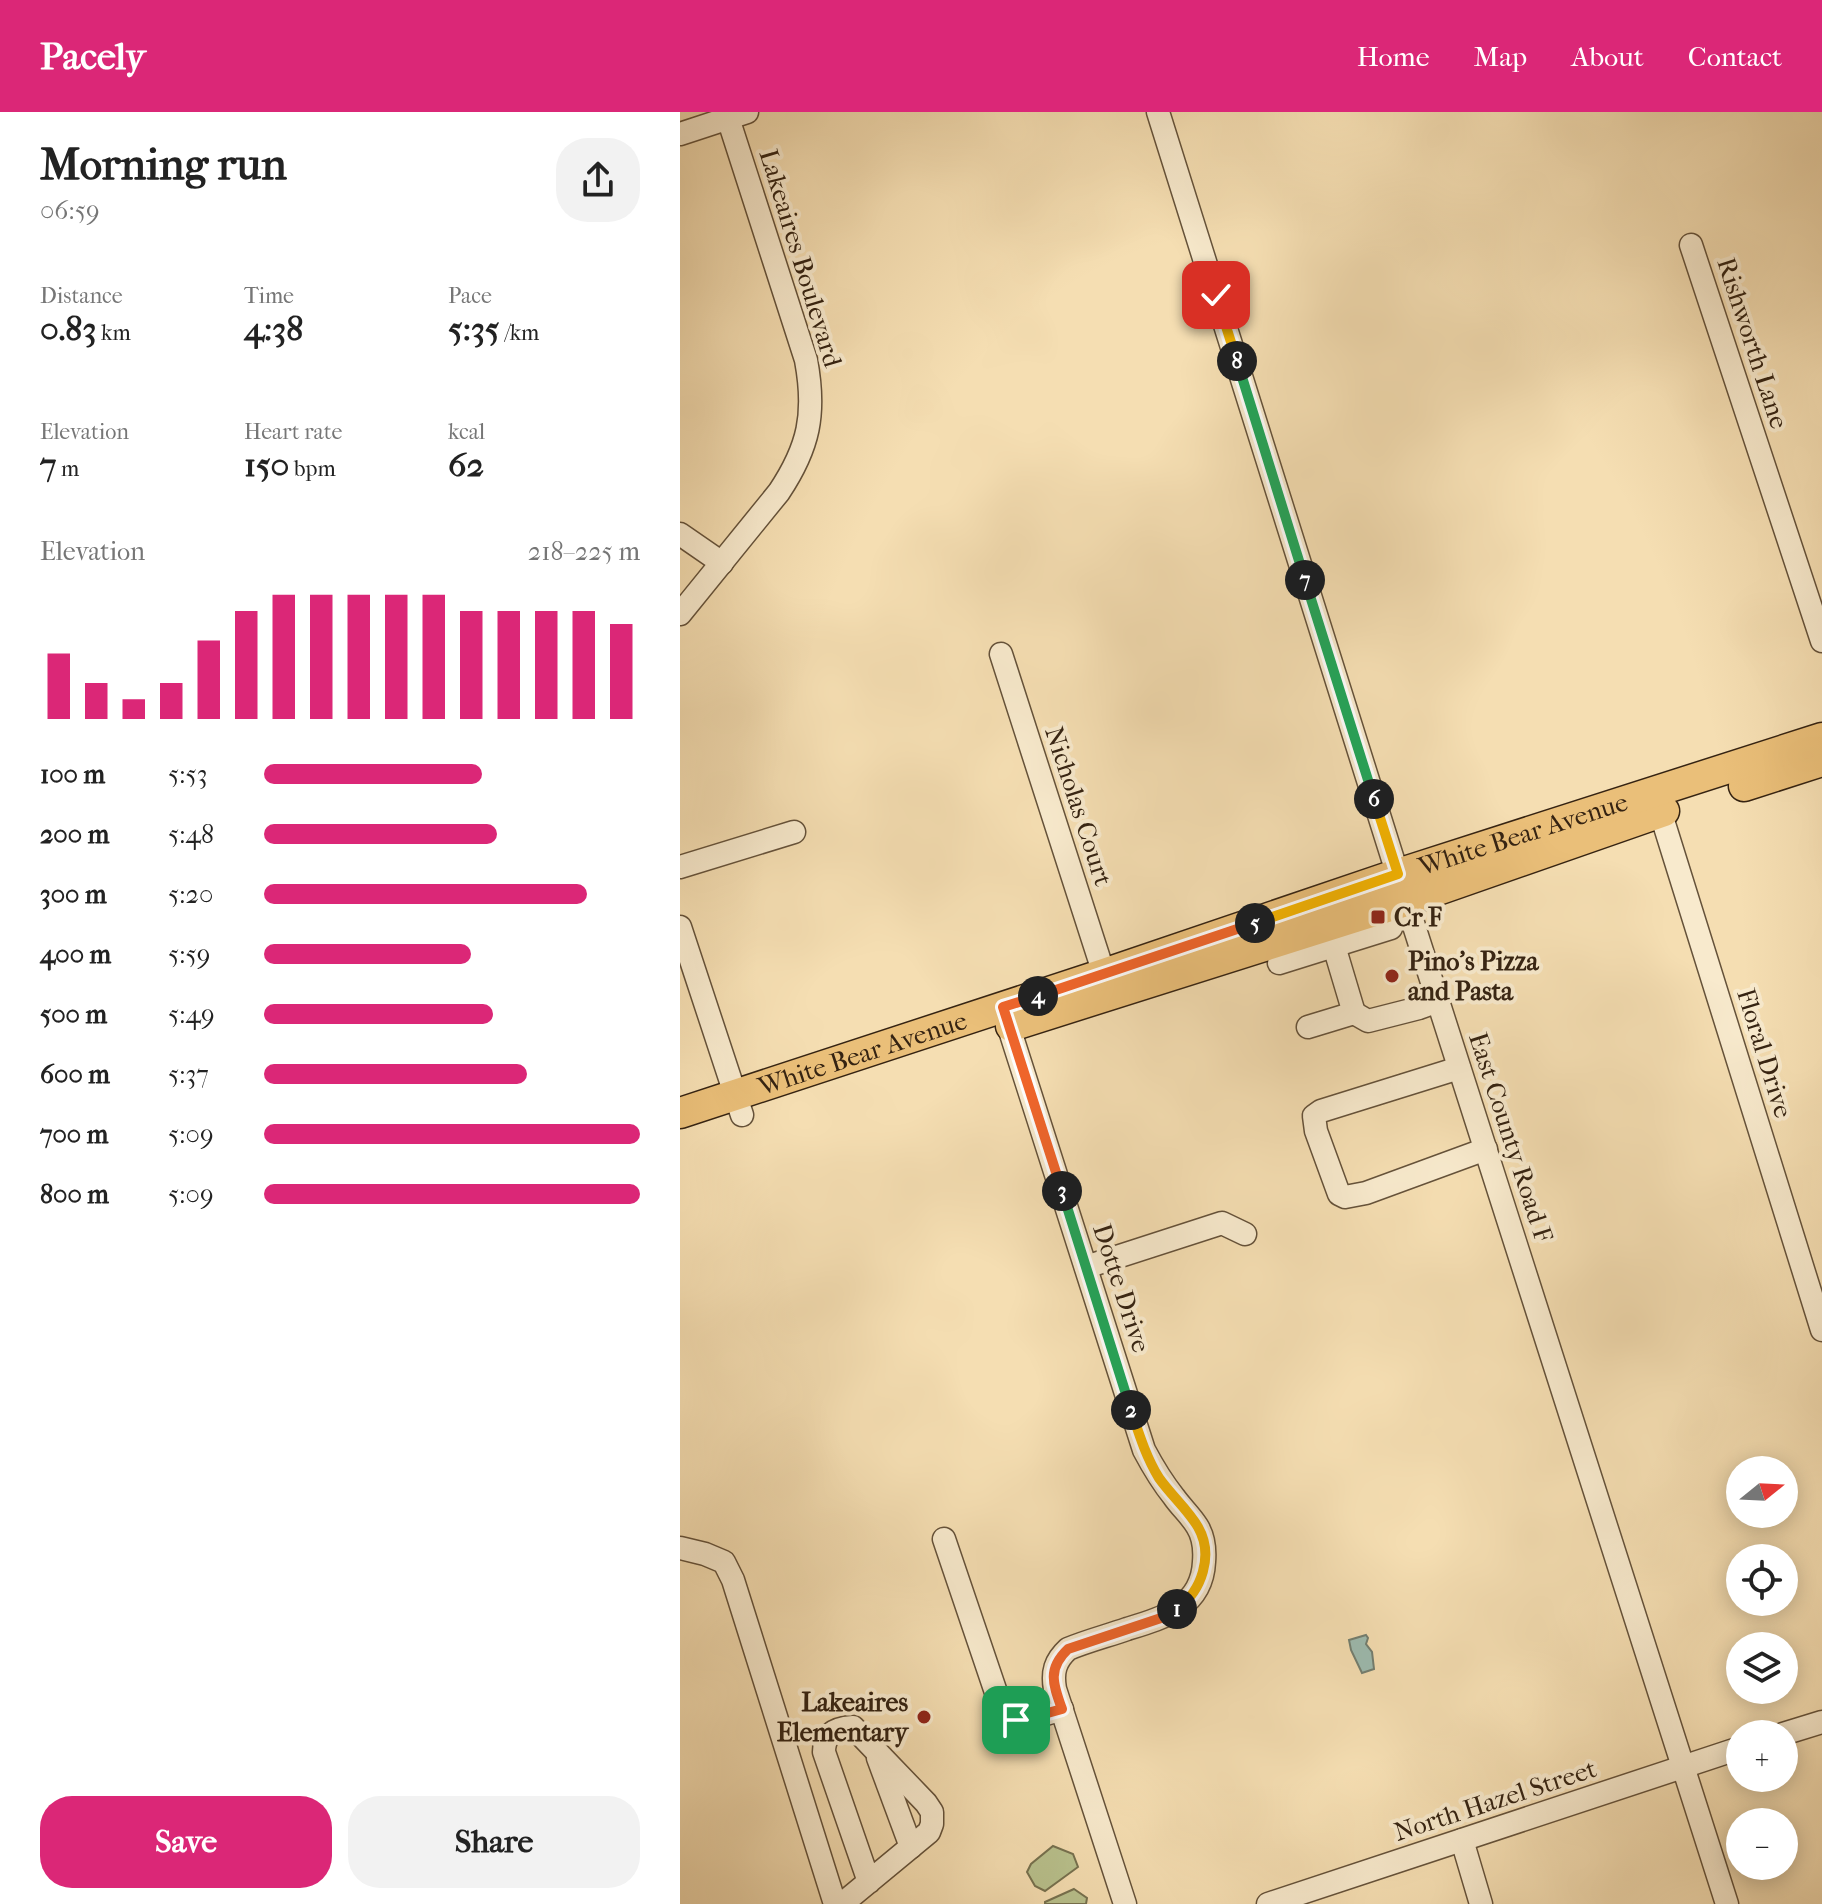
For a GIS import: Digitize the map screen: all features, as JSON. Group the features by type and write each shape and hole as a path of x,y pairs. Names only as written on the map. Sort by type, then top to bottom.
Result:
{"main road":[{"name":"White Bear Avenue","path":"680,1135 739,1105 1657,803 1822,738"},
{"name":"White Bear Avenue","path":"1657,803 1822,761"},
{"name":"White Bear Avenue","path":"1006,1017 1104,974 1402,888"},
{"name":"White Bear Avenue","path":"680,1113 739,1105"}],"street":[{"name":"East County Road F","path":"1158,112 1459,1068 1727,1904"},
{"path":"680,134 738,115"},
{"name":"Lakeaires Boulevard","path":"680,614 791,474 808,432 811,410 811,385 806,360 738,115"},
{"name":"Rishworth Lane","path":"1691,245 1822,641"},
{"path":"680,534 722,563"},
{"name":"Nicholas Court","path":"1001,654 1104,974"},
{"name":"Floral Drive","path":"1657,803 1822,1330"},
{"path":"680,867 794,832"},
{"path":"680,927 739,1105"},
{"path":"1279,963 1391,928"},
{"path":"1334,946 1354,1013 1368,1021 1438,1001"},
{"path":"1308,1027 1354,1013"},
{"name":"Dotte Drive","path":"1006,1017 1144,1450 1159,1478 1197,1525 1205,1552 1200,1581 1181,1607 1164,1617 1068,1649 1055,1666 1053,1678 1062,1709 1125,1904"},
{"path":"1459,1068 1321,1111 1314,1116 1316,1131 1339,1194 1345,1197 1366,1193 1486,1149"},
{"path":"1086,1267 1222,1223 1245,1234"},
{"path":"944,1539 1004,1716 1026,1719 1062,1709"},
{"path":"680,1548 724,1562 733,1580 835,1904"},
{"path":"1798,1729 1822,1722"},
{"path":"842,1904 869,1882 929,1832 932,1812 853,1727 840,1728 830,1733 824,1742 824,1752 869,1882"},
{"path":"874,1749 911,1847"},
{"name":"North Hazel Street","path":"1268,1904 1726,1753"},
{"path":"1462,1840 1481,1904"}],"green space":[{"path":"1053,1846 1073,1854 1078,1867 1045,1891 1035,1886 1027,1872 1031,1864"},
{"path":"1074,1889 1087,1898 1086,1904 1045,1904 1045,1902"}],"water":[{"path":"1366,1635 1374,1669 1362,1673 1349,1640"}],"place":[{"name":"Cr F","path":"1378,917"},
{"name":"Pino's Pizza and Pasta","path":"1392,976"},
{"name":"Lakeaires Elementary","path":"924,1717"}],"route":[{"path":"1016,1720 1062,1709 1053,1678 1055,1666 1068,1649 1164,1617 1181,1607 1200,1581 1205,1552 1197,1525 1159,1478 1144,1450 1003,1007 1398,874 1216,295"}]}
